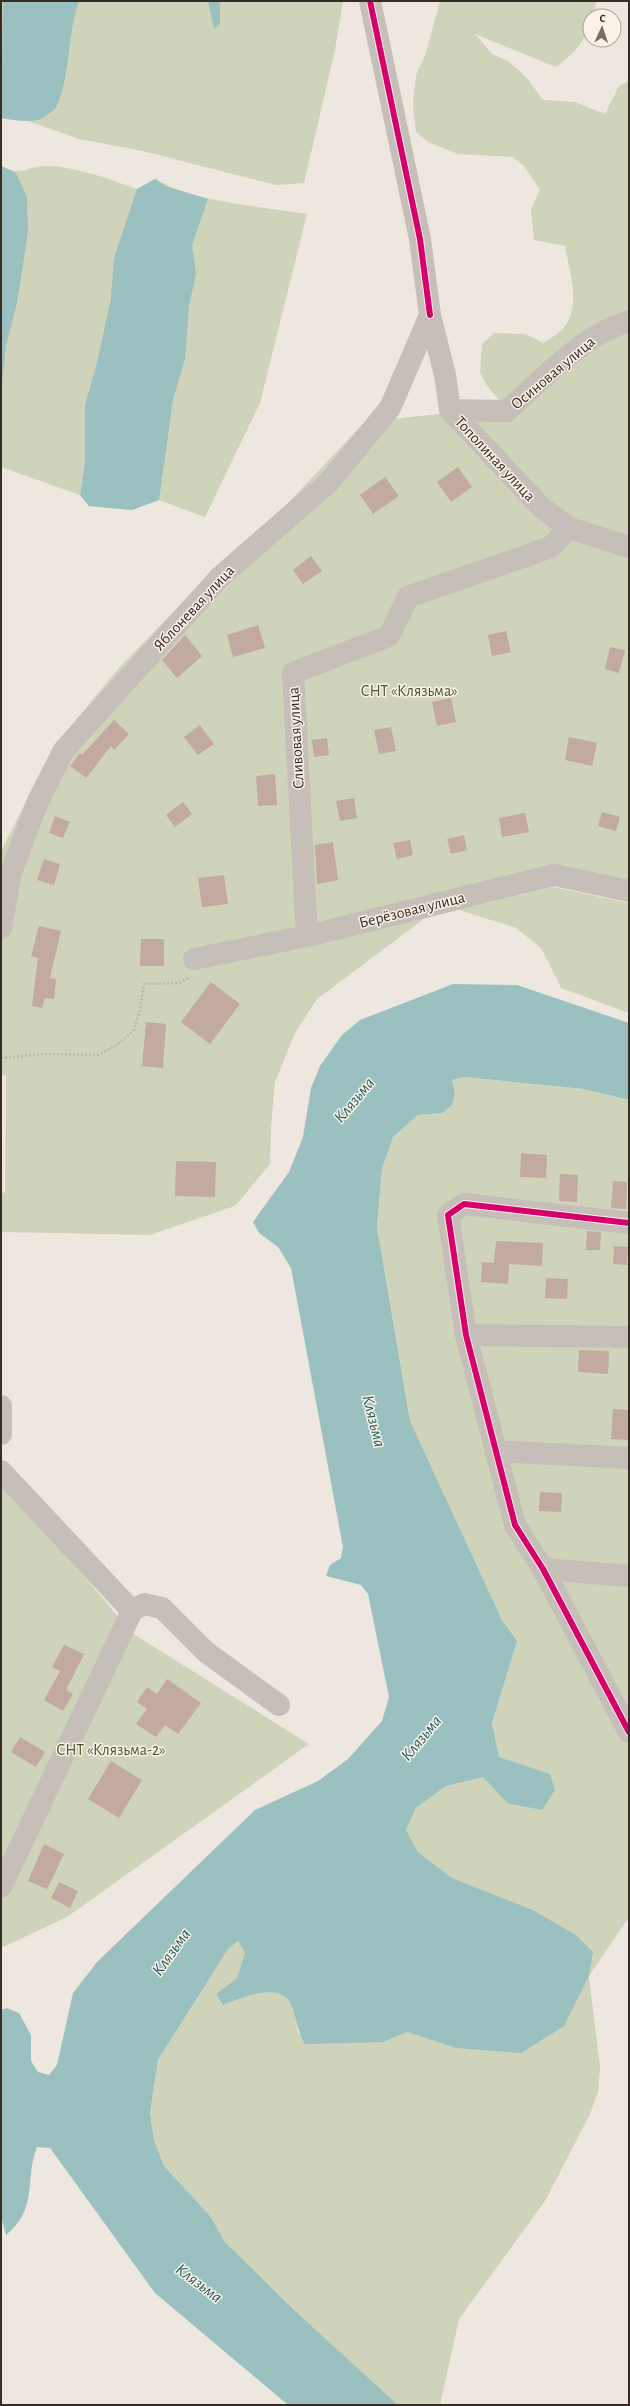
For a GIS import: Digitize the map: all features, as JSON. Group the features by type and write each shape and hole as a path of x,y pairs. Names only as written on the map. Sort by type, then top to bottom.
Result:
{"street":[{"name":"Тополиная улица","path":"370,1 420,238 430,315 445,375 450,410 542,508 569,528 629,547"},
{"name":"Яблоневая улица","path":"1,928 11,872 38,801 64,750 220,577 329,482 390,408 430,315"},
{"name":"Осиновая улица","path":"450,410 507,411 564,359 610,327 629,321"},
{"name":"Сливовая улица","path":"307,936 293,673 389,636 408,597 551,547 569,528"},
{"name":"Берёзовая улица","path":"194,959 307,936 554,875 629,891"},
{"path":"629,1223 464,1204 448,1215 466,1335 515,1525 619,1694 629,1732"},
{"path":"466,1335 629,1337"},
{"path":"1,1406 1,1434"},
{"path":"495,1451 629,1458"},
{"path":"1,1471 132,1611"},
{"path":"543,1569 629,1576"},
{"path":"1,1887 132,1611 144,1604 162,1608 206,1652 279,1705"}],"path":[{"path":"1,1058 42,1054 98,1055 117,1045 134,1030 140,1010 144,984 179,983 190,977 194,959"}],"green space":[{"path":"1,1 343,1 335,50 304,183 276,185 143,151 79,139 28,121 1,118"},
{"name":"СНТ «Клязьма»","path":"440,1 596,1 595,8 582,8 582,41 568,57 556,67 475,34 492,54 508,61 526,77 543,100 575,102 605,114 619,86 629,81 629,897 555,882 433,912 317,999 295,1033 275,1082 270,1164 235,1206 150,1235 1,1232 1,1194 5,1192 6,1076 1,1074 1,851 55,745 119,668 214,570 285,506 365,422 438,414 510,414 486,384 480,372 482,344 494,333 525,334 544,343 566,325 570,317 573,291 565,246 534,240 531,209 540,190 524,166 513,157 458,154 428,142 416,132 413,105 416,75 426,53"},
{"path":"1,166 15,171 45,166 68,168 115,181 137,189 155,179 172,187 209,199 307,214 260,403 205,517 159,500 132,510 89,506 80,495 1,467"},
{"path":"553,887 629,903 629,1013 561,988 541,948 516,928 459,910"},
{"path":"464,1077 584,1089 629,1100 629,1917 589,1976 600,2067 598,2092 590,2114 545,2201 459,2319 440,2405 398,2405 292,2308 224,2241 211,2217 164,2166 154,2140 150,2113 158,2060 228,1949 238,1941 245,1953 237,1978 216,1994 223,2005 251,1995 271,1992 280,1994 288,1999 294,2012 298,2033 383,2042 407,2032 456,2048 576,1935 533,1910 452,1878 418,1852 406,1830 416,1808 446,1786 483,1777 507,1803 549,1774 499,1757 492,1723 517,1641 502,1620 410,1421 377,1227 382,1169 393,1137 418,1115 442,1113 455,1093 452,1080"},
{"name":"СНТ «Клязьма-2»","path":"1,1478 132,1633 309,1744 67,1917 1,1948"}],"water":[{"path":"3,1 79,1 72,27 65,80 57,106 41,119 26,121 1,118"},
{"path":"208,1 220,1 220,24 214,29"},
{"path":"1,166 16,173 27,197 28,232 17,303 6,345 1,394"},
{"path":"155,179 168,187 208,199 192,245 196,274 189,306 185,359 173,400 159,500 132,510 89,506 80,495 85,463 85,405 97,363 111,298 114,258 137,189"},
{"name":"Клязьма","path":"453,984 517,985 629,1023 629,1100 584,1089 464,1077 452,1080 455,1093 452,1105 442,1113 418,1115 393,1137 382,1169 377,1227 410,1421 502,1620 517,1641 492,1723 499,1757 550,1774 555,1790 542,1810 507,1803 483,1777 446,1786 416,1808 406,1830 418,1852 452,1878 533,1910 576,1935 593,1952 589,1976 564,2026 521,2053 456,2048 407,2032 383,2042 305,2044 299,2031 293,2009 288,2000 281,1994 272,1992 251,1995 223,2005 216,1994 237,1978 245,1953 238,1941 228,1949 158,2060 150,2113 154,2140 164,2166 211,2217 224,2241 292,2308 398,2405 288,2405 155,2293 50,2148 37,2147 33,2159 27,2204 16,2225 6,2235 1,2216 1,2010 7,2008 19,2013 31,2035 31,2061 38,2072 49,2075 57,2065 73,1993 97,1962 255,1810 318,1781 348,1759 382,1721 389,1697 368,1594 361,1585 326,1576 330,1565 341,1558 343,1547 291,1268 278,1247 259,1233 253,1222 289,1172 303,1137 311,1088 320,1066 342,1035 360,1020"}],"building":[{"path":"458,467 472,487 451,502 437,482"},
{"path":"385,477 399,496 373,514 360,495"},
{"path":"311,556 322,571 303,584 293,570"},
{"path":"258,625 265,648 233,657 227,635"},
{"path":"506,631 511,652 492,656 488,635"},
{"path":"185,635 202,656 177,678 162,660"},
{"path":"610,647 625,650 619,673 605,669"},
{"path":"451,698 456,722 437,726 432,702"},
{"path":"114,720 129,734 114,750 111,746 86,778 70,766 80,753 82,755"},
{"path":"200,725 214,744 198,755 184,737"},
{"path":"391,727 396,751 379,754 374,730"},
{"path":"569,737 597,743 592,766 565,760"},
{"path":"327,738 329,755 314,757 312,740"},
{"path":"275,774 277,805 258,806 256,776"},
{"path":"354,798 357,818 340,821 336,801"},
{"path":"183,802 192,814 175,827 166,815"},
{"path":"602,812 620,817 616,831 598,826"},
{"path":"525,813 529,832 502,837 499,818"},
{"path":"55,816 70,822 63,838 49,833"},
{"path":"464,835 467,850 451,854 447,839"},
{"path":"410,840 413,855 397,859 393,843"},
{"path":"333,842 338,880 317,884 315,845"},
{"path":"44,859 60,864 54,885 37,880"},
{"path":"224,875 228,904 202,907 198,878"},
{"path":"39,926 61,931 50,978 56,979 54,999 45,998 42,1008 32,1006 38,958 31,956"},
{"path":"141,939 164,939 164,966 140,966"},
{"path":"211,982 240,1004 210,1044 181,1022"},
{"path":"146,1022 166,1024 163,1068 142,1066"},
{"path":"521,1153 547,1155 546,1178 520,1177"},
{"path":"176,1161 216,1162 215,1197 175,1196"},
{"path":"560,1174 578,1175 577,1202 559,1201"},
{"path":"613,1181 627,1182 626,1209 611,1208"},
{"path":"587,1231 601,1232 600,1250 586,1250"},
{"path":"496,1241 543,1243 542,1266 509,1264 508,1284 481,1282 482,1262 494,1263"},
{"path":"614,1246 628,1247 627,1265 613,1264"},
{"path":"546,1278 568,1279 567,1299 545,1298"},
{"path":"579,1350 609,1351 608,1374 578,1372"},
{"path":"613,1409 629,1410 628,1440 611,1439"},
{"path":"540,1492 562,1493 561,1512 539,1511"},
{"path":"64,1645 84,1654 66,1690 73,1694 63,1711 44,1700 60,1671 52,1667"},
{"path":"167,1679 201,1703 178,1734 165,1725 156,1737 136,1724 147,1709 137,1702 147,1687 157,1694"},
{"path":"20,1737 45,1752 36,1767 11,1752"},
{"path":"111,1761 142,1780 119,1818 88,1799"},
{"path":"44,1844 64,1854 47,1889 28,1881"},
{"path":"59,1882 78,1891 70,1908 51,1898"}],"cycle path":[{"path":"370,1 420,239 430,315"},
{"path":"629,1223 464,1204 448,1215 466,1335 515,1525 543,1569 629,1732"}]}
